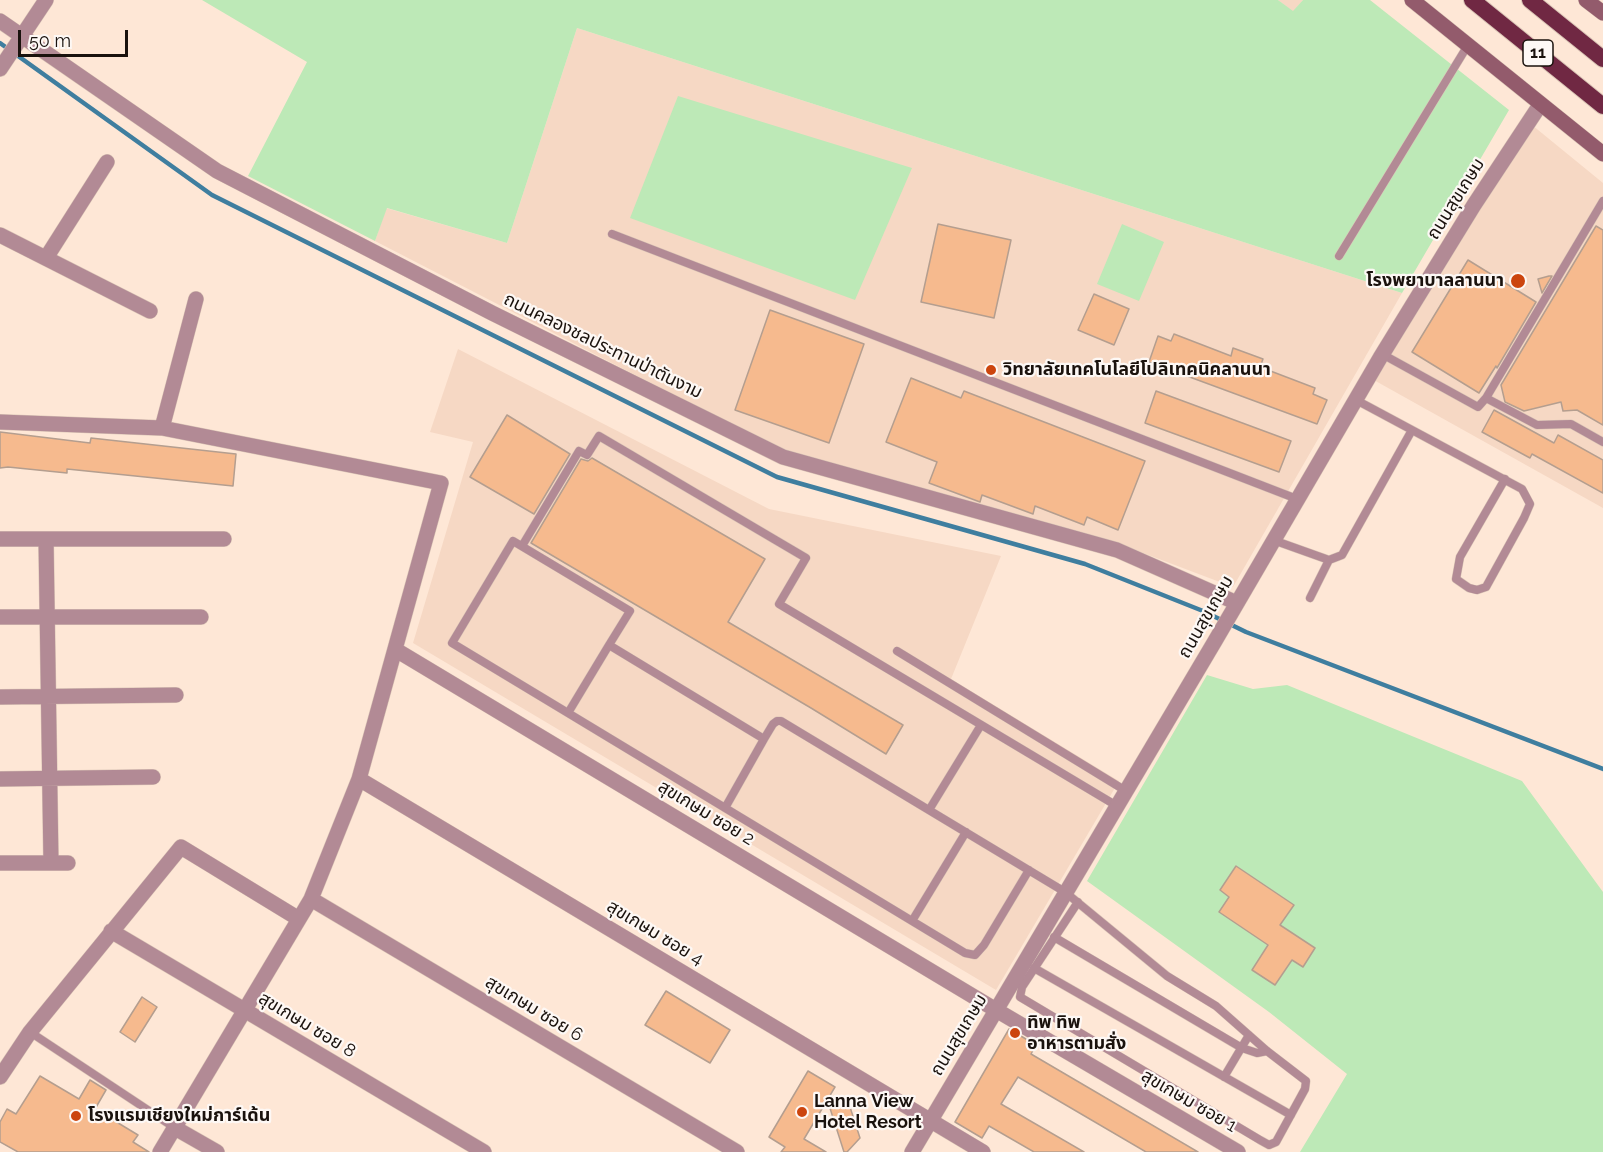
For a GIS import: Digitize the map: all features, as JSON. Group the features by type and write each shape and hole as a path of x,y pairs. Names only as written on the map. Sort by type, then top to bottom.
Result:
{"highway":[{"name":"11","path":"1472,0 1603,106"},
{"name":"11","path":"1530,0 1603,59"}],"main road":[{"path":"1412,0 1603,154"},
{"path":"1586,0 1603,13"}],"street":[{"path":"1,68 46,0"},
{"name":"ถนนคลองชลประทานป่าตันงาม","path":"0,21 218,171 492,313 783,457 1117,550 1237,603"},
{"name":"ถนนสุขเกษม","path":"912,1152 1382,354 1474,205 1540,105"},
{"path":"46,258 106,162"},
{"path":"0,235 150,311"},
{"path":"162,428 196,299"},
{"path":"0,422 162,428 441,483 359,779 311,899 160,1152"},
{"path":"0,539 224,539"},
{"path":"46,539 51,863"},
{"path":"0,617 201,617"},
{"name":"สุขเกษม ซอย 2","path":"396,650 996,1010"},
{"path":"0,697 176,695"},
{"path":"0,779 153,777"},
{"name":"สุขเกษม ซอย 4","path":"359,779 979,1151"},
{"path":"0,1077 30,1032 181,847 299,919"},
{"path":"0,863 68,863"},
{"name":"สุขเกษม ซอย 6","path":"311,899 737,1152"},
{"name":"สุขเกษม ซอย 8","path":"111,931 484,1152"},
{"name":"สุขเกษม ซอย 1","path":"996,1010 1238,1152"},
{"path":"175,1128 217,1152"}],"lane":[{"path":"1339,256 1468,45"},
{"path":"1382,354 1478,407 1486,398 1603,201"},
{"path":"612,234 1297,500"},
{"path":"1486,398 1537,425 1571,424 1603,441"},
{"path":"1355,400 1505,479 1522,489 1530,504 1524,518 1486,587 1477,590 1469,588 1456,579 1460,557 1505,479"},
{"path":"1273,540 1329,560 1342,555 1412,430"},
{"path":"522,546 579,451 587,455 599,436 806,558 779,604 1117,807"},
{"path":"568,713 630,610 513,541 452,643 965,953 975,954 984,945 1029,870"},
{"path":"1310,598 1329,560"},
{"path":"609,645 764,739"},
{"path":"897,651 1126,790"},
{"path":"724,808 773,724 777,721 1065,891 1167,976 1216,1006 1267,1051 1306,1081 1305,1089 1276,1142 1269,1145 1260,1140 1020,997 1022,987 1078,902"},
{"path":"929,810 981,725"},
{"path":"912,921 966,832"},
{"path":"1054,937 1242,1048 1257,1053 1267,1051"},
{"path":"1034,968 1291,1115"},
{"path":"30,1032 175,1128"},
{"path":"1224,1077 1249,1035"}],"shaded area":[{"path":"1278,0 1303,0 1293,12"},
{"name":"วิทยาลัยเทคโนโลยีโปลิเทคนิคลานนา","path":"577,28 1402,293 1233,587 1122,545 775,447 375,241 386,208 507,243"},
{"name":"โรงพยาบาลลานนา","path":"1532,125 1603,183 1603,508 1372,379"},
{"path":"458,349 769,509 1001,556 951,679 1119,781 996,990 413,643 473,442 430,432"}],"green space":[{"path":"202,0 1278,0 1293,11 1303,0 1370,0 1509,110 1402,293 577,28 507,243 387,208 375,241 248,176 307,62"},
{"path":"678,96 912,168 855,300 630,218"},
{"path":"1122,224 1164,242 1139,301 1097,284"},
{"path":"1207,675 1253,689 1287,685 1522,781 1603,892 1603,1152 1300,1152 1347,1074 1269,1012 1087,881","holes":["1236,866 1294,905 1267,944 1219,912 1229,897 1220,890","1315,948 1303,967 1280,952","1263,953 1286,968 1275,985 1252,970"]}],"building":[{"path":"938,224 1011,240 994,318 921,302"},
{"name":"โรงพยาบาลลานนา","path":"1596,226 1603,230 1603,425 1577,410 1563,411 1561,402 1524,411 1505,402 1501,385"},
{"path":"1468,260 1536,302 1497,368 1496,366 1479,393 1412,352"},
{"path":"1552,276 1542,293 1538,279"},
{"path":"1094,294 1129,309 1114,345 1078,330"},
{"path":"770,310 864,344 829,443 735,410"},
{"path":"1174,334 1231,356 1233,348 1263,359 1260,367 1315,388 1313,394 1327,400 1317,424 1149,362 1158,336 1171,341"},
{"path":"911,378 961,398 964,391 1145,461 1118,530 1087,517 1084,525 1035,506 1033,514 982,495 980,502 929,483 937,462 886,442"},
{"path":"1156,391 1291,441 1279,472 1145,423"},
{"path":"1494,410 1554,443 1558,435 1603,460 1603,493 1532,454 1530,458 1482,432"},
{"path":"507,415 570,454 534,514 470,477"},
{"path":"0,432 90,443 91,438 236,454 233,486 67,469 67,473 0,468"},
{"path":"592,458 765,559 728,622 903,725 886,754 531,543 581,459 588,461"},
{"path":"1236,866 1294,905 1280,925 1315,948 1303,967 1292,960 1275,985 1252,970 1268,945 1219,912 1229,897 1220,890"},
{"path":"666,991 730,1030 710,1063 645,1025"},
{"path":"142,997 157,1007 135,1042 120,1032"},
{"path":"1009,1029 1036,1045 1031,1054 1198,1152 1146,1152 1018,1077 1001,1104 1084,1152 1034,1152 989,1126 982,1138 955,1122"},
{"name":"Lanna View Hotel Resort","path":"808,1071 835,1087 804,1139 826,1152 781,1152 785,1147 769,1137"},
{"name":"โรงแรมเชียงใหม่การ์เด้น","path":"40,1076 79,1099 90,1080 106,1090 95,1109 138,1135 133,1142 149,1152 18,1152 0,1142 0,1122 7,1109 16,1114"},
{"path":"828,1102 850,1107 860,1138 847,1152 844,1152"}],"waterway":[{"path":"0,43 212,195 777,477 1085,564 1203,611 1246,632 1603,769"}],"place":[{"name":"โรงพยาบาลลานนา","path":"1518,281"},
{"name":"วิทยาลัยเทคโนโลยีโปลิเทคนิคลานนา","path":"991,370"},
{"name":"ทิพ ทิพ อาหารตามสั่ง","path":"1015,1033"},
{"name":"Lanna View Hotel Resort","path":"802,1112"},
{"name":"โรงแรมเชียงใหม่การ์เด้น","path":"76,1116"}]}
